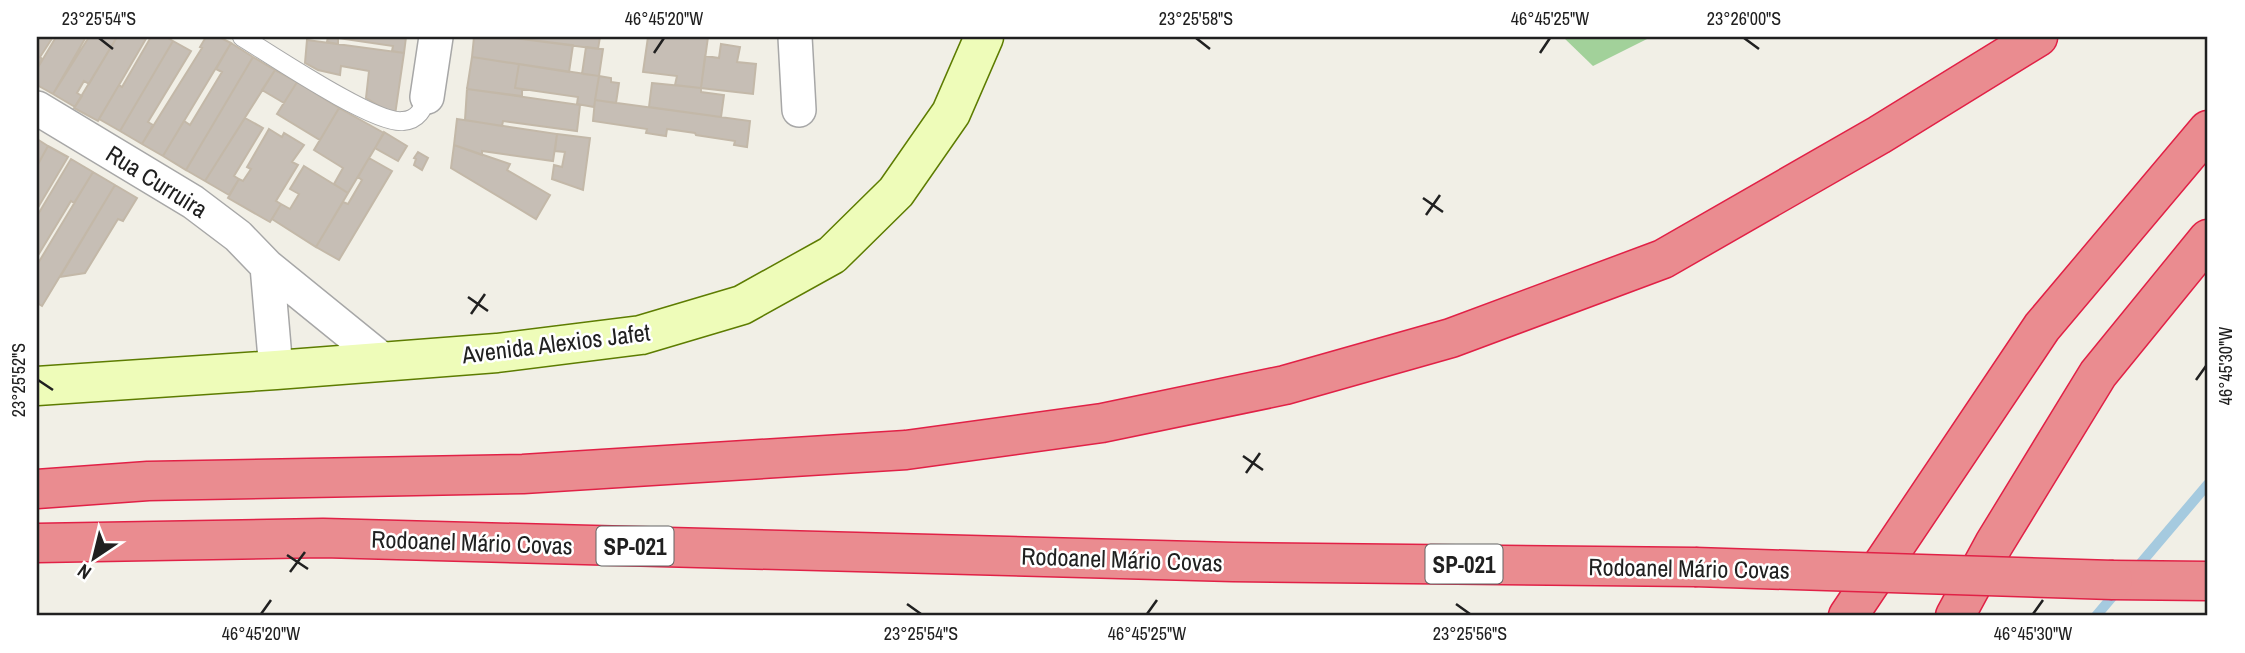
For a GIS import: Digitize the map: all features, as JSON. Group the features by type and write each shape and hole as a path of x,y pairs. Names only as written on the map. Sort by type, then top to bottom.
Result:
{"highway":[{"path":"37,489 148,481 523,474 906,450 1102,423 1285,385 1451,338 1663,259 1879,135 2038,37"},
{"path":"1848,616 2042,327 2208,131"},
{"path":"1955,616 1994,544 2098,374 2208,239"},
{"name":"Rodoanel Mário Covas","path":"37,543 323,538 1233,562 1695,567 2208,581"}],"main road":[{"name":"Avenida Alexios Jafet","path":"37,386 497,353 641,335 742,305 832,255 897,192 951,113 984,37"}],"street":[{"path":"427,97 436,37"},
{"path":"795,37 799,110"},
{"name":"Rua Curruira","path":"37,108 193,201 239,236 267,266 384,361"},
{"path":"267,266 276,370"}],"lane":[{"path":"242,37 306,78 381,118 400,122 413,119 422,111 427,97"}],"green space":[{"path":"1563,37 1651,37 1593,66"}],"building":[{"path":"37,37 53,37 40,57 42,59 37,69"},
{"path":"56,37 86,37 53,94 37,85 37,69"},
{"path":"89,37 117,37 89,84 84,81 77,93 82,96 75,107 53,94"},
{"path":"117,37 147,37 98,121 74,108"},
{"path":"151,37 166,37 173,41 120,131 99,119 119,85 122,87"},
{"path":"206,37 219,37 231,43 163,156 142,144 202,48 200,47"},
{"path":"328,37 406,37 404,53 392,51 393,46 338,38 338,44 327,42"},
{"path":"474,37 506,37 573,45 569,72 472,57"},
{"path":"506,37 600,37 598,49"},
{"path":"648,37 708,37 701,88 675,85 677,76 643,72"},
{"path":"307,40 404,53 395,115 366,98 369,71 341,66 340,75 318,70 305,63"},
{"path":"173,41 191,51 148,122 153,125 142,144 120,131"},
{"path":"231,43 253,57 186,170 163,156 184,121 190,125 222,72 216,69"},
{"path":"721,44 740,47 737,62 756,64 753,94 701,88 705,56 719,58"},
{"path":"586,47 603,49 599,76 582,74"},
{"path":"253,57 275,70 205,181 186,170"},
{"path":"472,57 519,64 515,88 522,89 522,96 467,89"},
{"path":"519,64 599,76 594,107 577,104 578,97 515,88"},
{"path":"275,70 297,82 284,103 262,90"},
{"path":"599,76 619,83 616,103 595,100"},
{"path":"297,82 339,108 320,140 277,114"},
{"path":"652,83 701,88 701,92 724,95 721,117 649,107"},
{"path":"467,89 580,105 577,131 503,121 502,126 465,120"},
{"path":"595,100 750,121 747,147 734,145 735,141 695,133 667,129 666,136 646,133 647,129 593,121"},
{"path":"339,108 384,133 348,193 334,184 343,168 314,150"},
{"path":"245,118 263,128 234,176 239,179 229,195 205,181"},
{"path":"457,119 557,134 553,161 482,151 482,155 454,145"},
{"path":"269,129 282,137 284,133 304,145 292,162 298,165 276,201 281,204 270,222 228,198 239,179 243,181 251,169 247,167"},
{"path":"384,132 407,146 398,161 375,148"},
{"path":"557,134 590,138 583,190 552,179 554,165 562,167 565,152 555,151"},
{"path":"37,139 48,146 37,166"},
{"path":"454,145 510,164 507,170 550,195 536,219 451,168"},
{"path":"48,146 68,157 37,209 37,166"},
{"path":"418,152 428,158 422,170 414,165"},
{"path":"369,158 392,171 339,260 316,247 343,202 348,204 362,180 358,177"},
{"path":"71,159 93,172 74,203 71,201 37,257 37,216"},
{"path":"304,166 348,193 316,247 272,219 281,204 290,209 299,194 290,189"},
{"path":"93,172 115,185 42,306 37,303 37,265"},
{"path":"115,185 137,198 123,221 118,219 85,273 60,277"}],"waterway":[{"path":"2135,570 2208,484"},
{"path":"2096,616 2118,590"}]}
